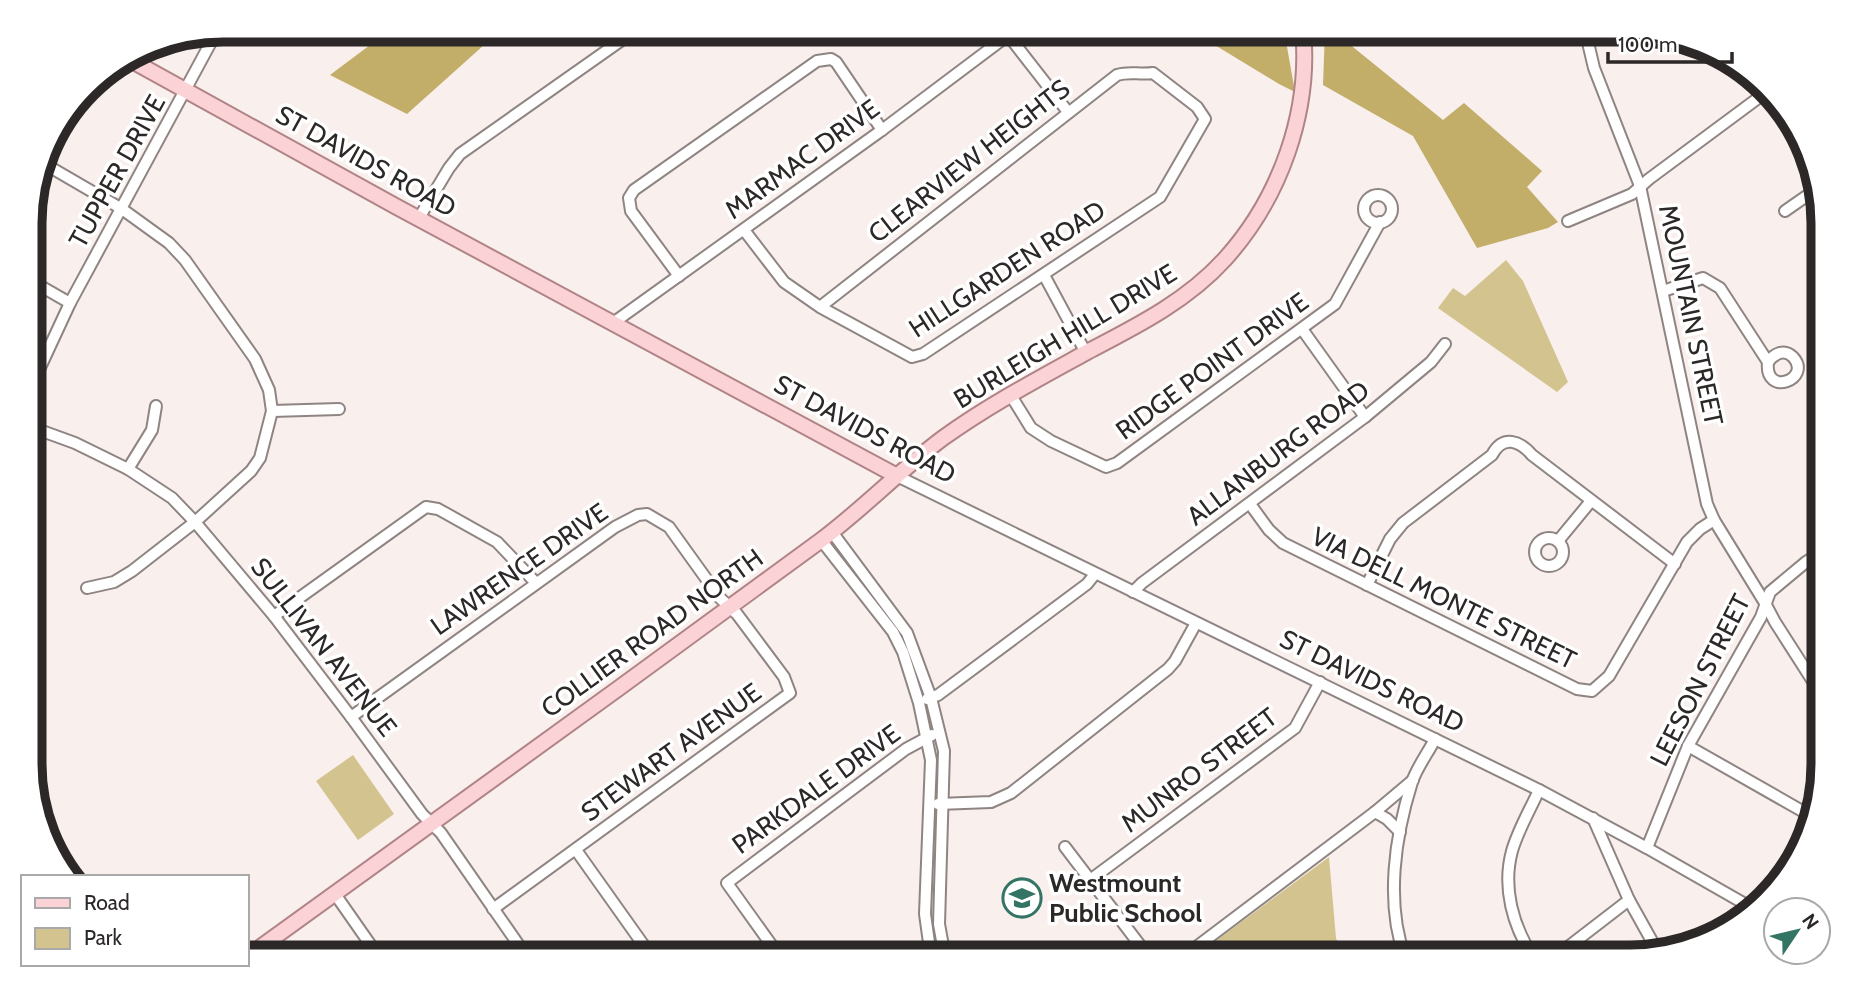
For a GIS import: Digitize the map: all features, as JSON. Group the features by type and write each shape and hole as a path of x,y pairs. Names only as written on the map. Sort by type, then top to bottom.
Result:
{"main road":[{"name":"BURLEIGH HILL DRIVE","path":"897,476 943,439 1010,394 1160,313 1188,293 1229,255 1259,214 1278,178 1290,146 1303,78 1303,42"},
{"name":"ST DAVIDS ROAD","path":"137,64 897,476"},
{"name":"COLLIER ROAD NORTH","path":"264,945 826,536 897,476"}],"street":[{"path":"419,218 449,168 460,155 619,42"},
{"name":"MARMAC DRIVE","path":"614,323 883,130 999,42"},
{"path":"1019,42 1068,112"},
{"name":"MOUNTAIN STREET","path":"1588,42 1594,68 1640,186 1707,504 1714,520 1811,678"},
{"name":"TUPPER DRIVE","path":"42,363 70,303 211,43"},
{"path":"679,276 631,211 629,198 634,190 817,61 831,59 836,62 883,130"},
{"name":"CLEARVIEW HEIGHTS","path":"820,307 1117,75 1129,71 1141,75 1153,73 1197,107 1205,119"},
{"path":"1568,221 1632,194 1759,97"},
{"name":"HILLGARDEN ROAD","path":"744,230 784,282 820,307 912,357 923,354 1160,197 1205,119"},
{"path":"51,168 122,209 169,243 185,260 254,359 269,390 272,411 263,449 251,471 195,522 114,582 87,589"},
{"path":"1785,211 1809,195"},
{"name":"RIDGE POINT DRIVE","path":"1010,394 1031,428 1051,441 1106,467 1117,463 1302,329 1337,300 1380,222"},
{"path":"1044,275 1086,353"},
{"path":"1663,291 1703,278 1720,288 1768,362"},
{"path":"42,287 70,303"},
{"path":"1302,329 1365,417"},
{"name":"ALLANBURG ROAD","path":"1132,592 1365,417 1431,362 1445,344"},
{"path":"128,470 152,430 156,406"},
{"path":"272,411 339,409"},
{"name":"SULLIVAN AVENUE","path":"42,431 75,443 128,470 172,498 195,522 274,616 441,833 518,945"},
{"path":"1367,585 1390,539 1404,523 1492,454 1497,446 1508,441 1521,443 1532,456 1675,564"},
{"name":"ST DAVIDS ROAD","path":"897,476 1539,790 1745,904"},
{"path":"1558,541 1591,501"},
{"name":"VIA DELL MONTE STREET","path":"1250,504 1269,530 1283,543 1577,689 1592,691 1609,676 1687,542 1699,529 1714,520"},
{"path":"274,616 426,507 438,509 496,542 536,583"},
{"name":"LAWRENCE DRIVE","path":"351,717 615,527 638,514 646,514 669,527 720,598 730,607"},
{"path":"826,536 907,633 931,698 944,764 939,924 943,945"},
{"path":"826,536 893,632 903,652 919,703 931,760 925,914 929,945"},
{"name":"LEESON STREET","path":"1647,848 1688,746 1761,617 1770,592 1811,560"},
{"name":"PARKDALE DRIVE","path":"919,703 938,695 1087,584 1095,573"},
{"name":"STEWART AVENUE","path":"493,909 790,693 784,677 730,607"},
{"path":"929,804 991,802 1011,793 1168,669 1196,622"},
{"name":"MUNRO STREET","path":"1090,880 1295,728 1320,682"},
{"name":"PARKDALE DRIVE","path":"771,945 727,883 906,749 927,736 940,733"},
{"path":"1400,945 1394,910 1394,885 1400,832 1413,780 1435,739"},
{"path":"1688,746 1804,812"},
{"path":"1199,945 1375,812 1413,780"},
{"path":"1525,945 1516,926 1509,895 1511,853 1539,790"},
{"path":"1375,812 1400,832"},
{"path":"1592,818 1629,900 1653,944"},
{"path":"1065,848 1140,945"},
{"path":"576,850 643,945"},
{"path":"335,894 371,945"},
{"path":"1571,945 1629,900"}],"green space":[{"path":"1506,260 1523,281 1568,382 1557,392 1438,308 1453,288 1465,296"},
{"path":"353,755 394,814 358,840 316,781"},
{"path":"1329,857 1339,945 1210,945"}],"shaded area":[{"path":"374,42 488,42 407,114 330,75"},
{"path":"1210,42 1286,42 1295,92"},
{"path":"1325,42 1347,42 1443,120 1464,103 1542,171 1527,187 1558,222 1548,228 1477,248 1413,136 1323,85"}],"place":[{"name":"Westmount Public School","path":"1022,898"}]}
